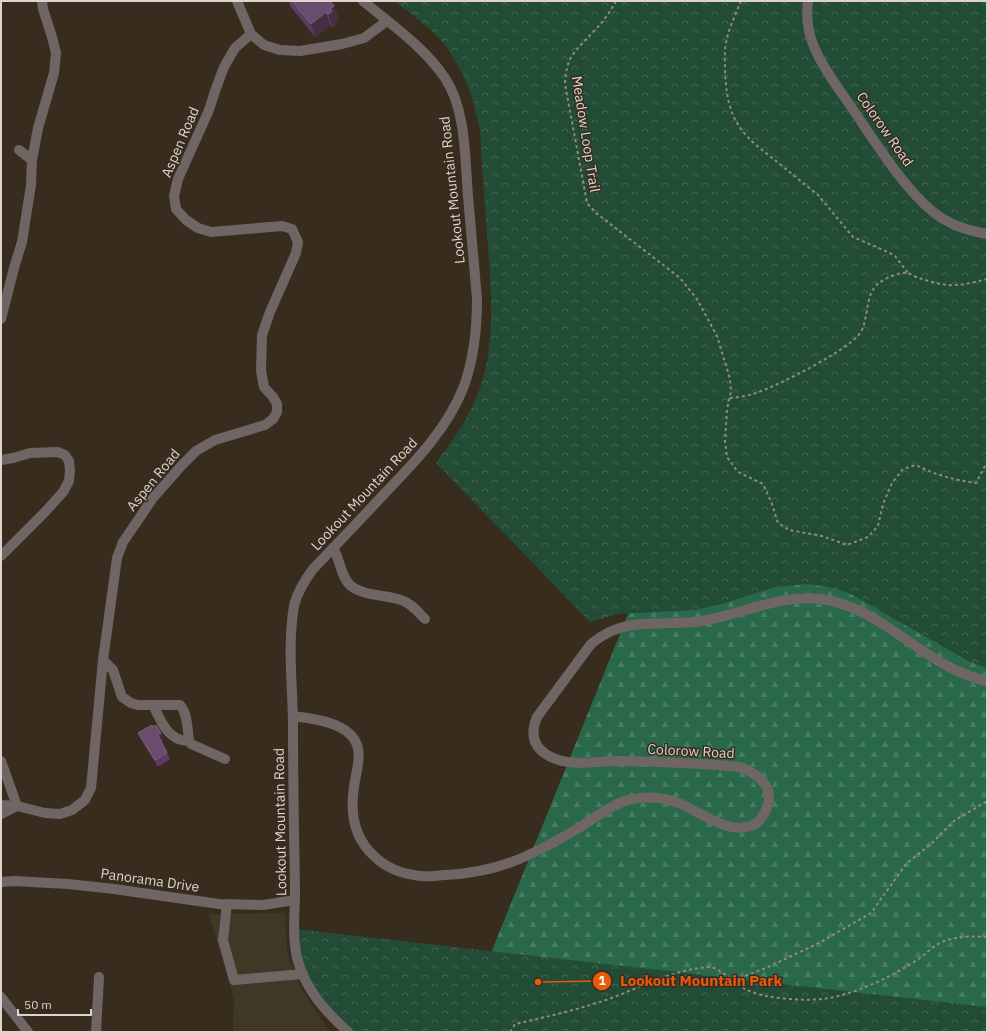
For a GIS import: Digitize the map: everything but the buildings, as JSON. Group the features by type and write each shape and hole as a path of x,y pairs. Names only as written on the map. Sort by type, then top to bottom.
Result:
{"street":[{"path":"1,319 22,242 31,185 32,160 38,128 54,73 56,53 42,1"},
{"path":"238,1 251,34 264,45 280,50 300,51 342,44 364,38 387,21"},
{"name":"Lookout Mountain Road","path":"348,1032 331,1017 317,1001 306,983 297,958 294,932 293,716 290,650 294,604 301,586 313,569 414,463 442,427 454,408 464,387 474,346 477,323 477,299 465,152 461,120 454,96 446,79 434,62 363,1"},
{"name":"Colorow Road","path":"808,1 807,11 809,28 812,43 817,53 826,70 901,177 925,205 938,216 964,229 987,234"},
{"name":"Aspen Road","path":"1,805 18,806 45,813 60,814 72,810 85,800 91,788 103,660 117,558 123,542 153,498 196,451 215,440 265,424 273,419 277,412 277,404 264,387 261,371 262,335 270,312 296,253 298,242 295,233 292,229 282,226 210,232 198,228 186,220 176,209 174,196 178,179 209,110 224,67 235,48 251,34"},
{"path":"19,150 32,160"},
{"path":"1,460 30,453 58,452 64,455 69,461 70,470 68,481 63,492 1,556"},
{"path":"333,548 338,556 343,575 351,586 375,595 402,600 409,604 425,619"},
{"name":"Colorow Road","path":"293,716 314,719 338,726 351,736 358,747 359,762 352,802 353,820 358,835 367,850 380,863 400,873 421,876 451,875 482,872 512,863 539,851 625,800 645,797 666,799 681,804 716,822 740,828 752,826 760,821 768,806 769,792 762,780 754,772 740,767 621,761 570,763 551,757 538,747 532,731 537,717 591,644 616,628 636,624 675,624 703,621 786,600 819,599 842,603 872,617 952,669 987,682"},
{"path":"103,660 113,670 122,697 131,703 138,706 180,705 183,709 189,732 188,741"},
{"path":"153,705 168,732 178,739 188,741 190,744 226,759"},
{"path":"1,761 18,806 1,814"},
{"name":"Panorama Drive","path":"1,882 106,888 227,904 263,905 295,900"},
{"path":"227,904 223,940 234,980 303,974"},
{"path":"96,1032 99,977"},
{"path":"1,997 28,1032"}],"path":[{"name":"Meadow Loop Trail","path":"616,1 604,20 574,51 566,67 565,84 588,203 596,213 680,278 692,291 717,336 730,379 730,398 727,409 725,441 727,456 738,472 763,484 772,504 778,523 789,530 822,536 847,545 868,537 878,526 892,483 903,469 916,465 930,472 953,479 976,483 987,462"},
{"path":"741,1 727,39 725,52 728,101 730,110 739,127 747,137 818,194 853,237 895,256 908,273 930,282 950,285 987,279"},
{"path":"730,398 756,393 788,379 823,361 855,339 862,330 870,295 875,286 881,281 893,276 908,273"},
{"path":"734,980 766,968 819,944 871,913 906,864 931,844 954,821 987,801"},
{"path":"511,1031 515,1024 565,1013 607,999 645,983 681,972 711,967 734,980 746,989 765,995 794,999 823,999 848,993 875,983 917,960 941,943 958,937 987,937"}],"shaded area":[{"path":"285,913 287,952 300,986 331,1032 233,1032 234,999 209,914"}],"green space":[{"path":"394,1 987,1 987,668 970,662 849,593 829,587 807,584 775,587 722,604 695,610 618,614 590,622 436,463 469,413 479,391 487,362 491,329 491,296 480,131 475,107 467,85 450,53 432,32"},
{"path":"987,1 987,1021 948,1032 459,1032 677,493"},
{"path":"295,929 987,1007 987,1032 350,1032 320,1000 302,964"}],"place":[{"name":"Lookout Mountain Park","path":"538,982"}]}
